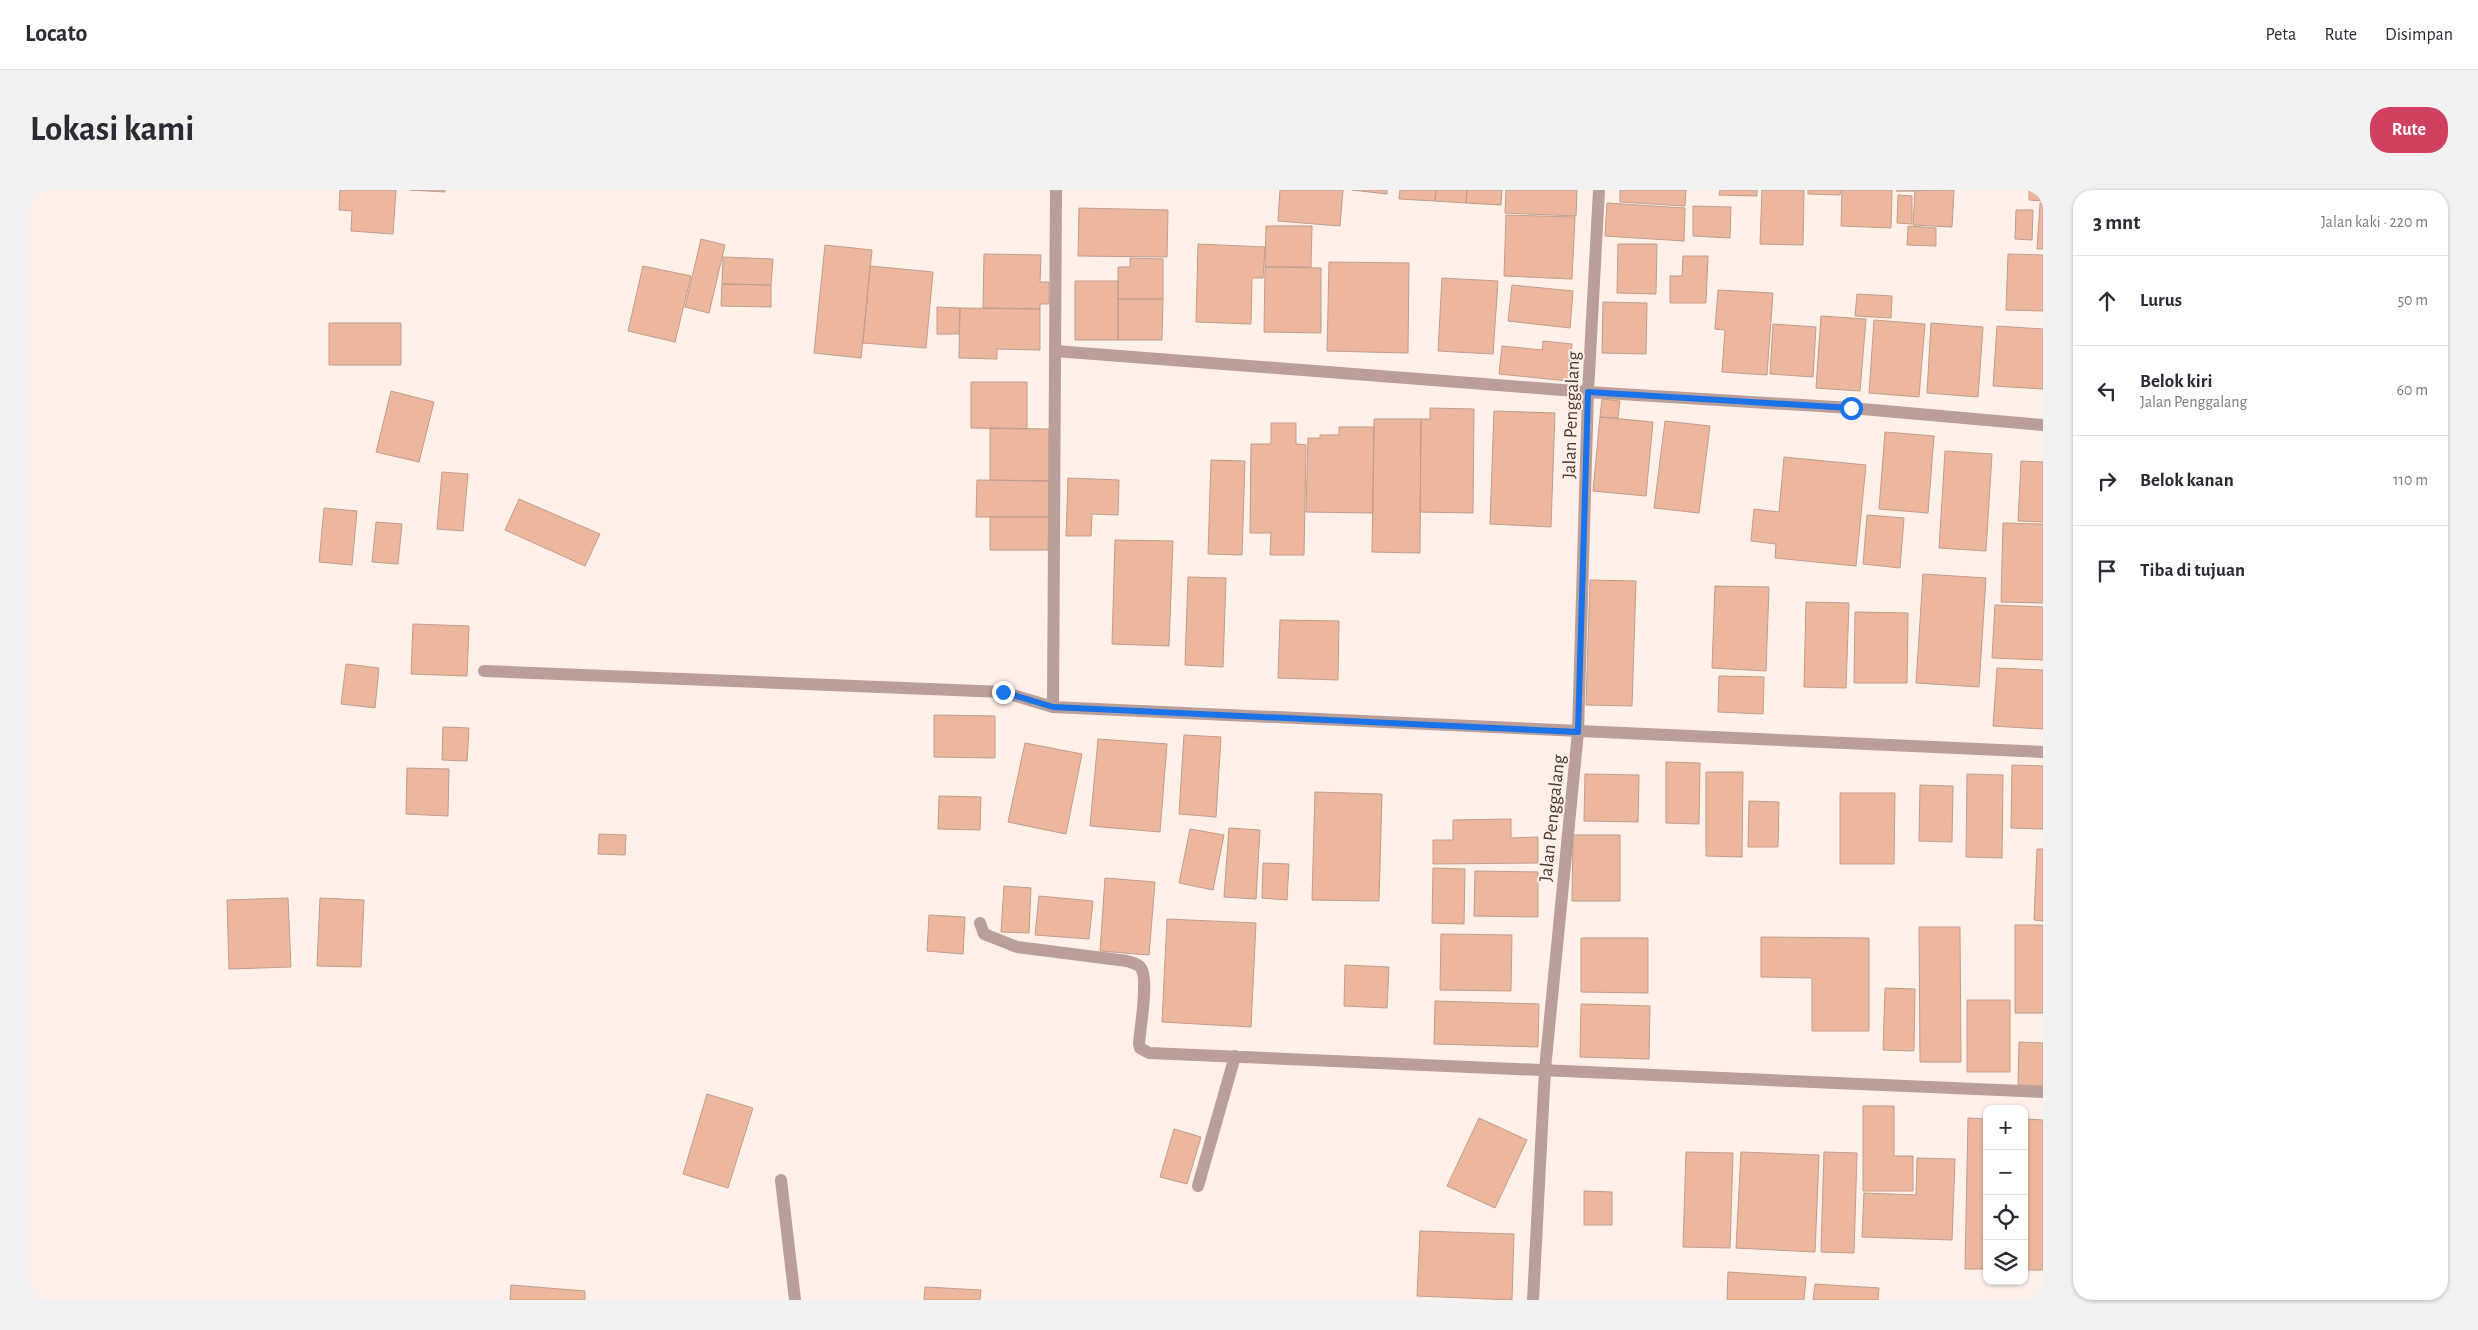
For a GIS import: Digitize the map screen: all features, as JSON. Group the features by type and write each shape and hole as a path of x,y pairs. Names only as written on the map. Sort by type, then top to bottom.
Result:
{"street":[{"path":"1053,707 1056,190"},
{"name":"Jalan Penggalang","path":"1533,1300 1545,1069 1578,732 1588,392 1600,190"},
{"path":"1055,351 1588,392 1851,408 2043,425"},
{"path":"484,671 1003,692 1053,707 2043,752"},
{"path":"980,923 984,934 1017,947 1138,965 1142,969 1144,984 1139,1044 1144,1051 1172,1054 2043,1092"},
{"path":"1198,1186 1235,1056"},
{"path":"781,1180 795,1300"}],"building":[{"path":"340,190 396,190 393,234 351,231 352,211 339,210"},
{"path":"410,190 445,190 445,192"},
{"path":"1280,190 1343,190 1340,226 1278,221"},
{"path":"1352,190 1387,190 1387,194"},
{"path":"1400,190 1436,190 1435,201 1399,199"},
{"path":"1436,190 1467,190 1466,203 1435,201"},
{"path":"1467,190 1502,190 1501,205 1466,203"},
{"path":"1506,190 1577,190 1576,216 1505,213"},
{"path":"1620,190 1686,190 1685,206 1620,202"},
{"path":"1720,190 1757,190 1757,196 1719,195"},
{"path":"1762,190 1804,190 1803,245 1760,244"},
{"path":"1808,190 1841,190 1840,195 1808,194"},
{"path":"1842,190 1892,190 1891,228 1841,226"},
{"path":"1954,190 1952,227 1913,225 1915,191 1896,191"},
{"path":"2029,190 2043,190 2043,201 2029,200"},
{"path":"1898,195 1912,196 1912,224 1897,223"},
{"path":"1607,203 1685,208 1684,241 1605,236"},
{"path":"2040,203 2043,203 2043,249 2037,249"},
{"path":"1693,206 1731,207 1730,238 1693,236"},
{"path":"1079,208 1168,210 1167,257 1078,256"},
{"path":"2016,210 2033,210 2032,240 2015,239"},
{"path":"1506,215 1575,217 1572,279 1504,276"},
{"path":"1266,226 1312,226 1311,267 1265,267"},
{"path":"1908,226 1936,228 1936,246 1907,245"},
{"path":"701,239 725,245 709,313 685,307"},
{"path":"1198,244 1265,247 1263,278 1252,278 1251,324 1196,322"},
{"path":"1618,244 1657,244 1656,294 1617,293"},
{"path":"825,245 872,250 861,358 814,353"},
{"path":"984,254 1041,255 1040,282 1049,282 1049,304 1040,304 1040,309 983,308"},
{"path":"2008,254 2043,255 2043,311 2006,310"},
{"path":"1683,256 1708,256 1706,303 1670,303 1670,276 1682,276"},
{"path":"723,257 773,259 771,285 722,284"},
{"path":"1130,258 1163,259 1163,299 1118,299 1118,267 1130,267"},
{"path":"1329,262 1409,263 1408,353 1327,351"},
{"path":"643,266 691,276 675,342 628,331"},
{"path":"870,266 933,272 926,348 863,343"},
{"path":"1265,267 1321,268 1321,333 1264,332"},
{"path":"1442,278 1498,281 1493,354 1438,351"},
{"path":"1075,281 1118,281 1118,340 1075,340"},
{"path":"722,284 771,285 771,307 721,306"},
{"path":"1512,285 1573,291 1570,328 1508,321"},
{"path":"1718,290 1773,293 1767,375 1722,372 1725,330 1715,329"},
{"path":"1857,294 1892,296 1891,318 1855,316"},
{"path":"1118,299 1163,299 1162,340 1118,340"},
{"path":"1603,302 1647,303 1646,354 1602,353"},
{"path":"937,307 960,308 959,334 937,334"},
{"path":"960,308 1040,309 1040,350 997,349 997,359 959,358"},
{"path":"1821,316 1866,319 1860,391 1816,388"},
{"path":"1874,320 1925,324 1919,397 1869,393"},
{"path":"329,323 401,323 401,365 329,365"},
{"path":"1931,323 1983,327 1978,397 1927,393"},
{"path":"1773,324 1816,327 1813,377 1770,374"},
{"path":"1997,326 2043,329 2043,389 1993,386"},
{"path":"1543,341 1572,344 1568,381 1499,374 1502,346 1542,350"},
{"path":"971,382 1027,382 1027,429 971,428"},
{"path":"391,391 434,402 419,462 376,452"},
{"path":"1602,399 1620,401 1618,418 1600,417"},
{"path":"1430,408 1474,409 1473,513 1420,512 1421,419 1430,419"},
{"path":"1494,411 1555,413 1551,527 1490,524"},
{"path":"1600,417 1653,422 1646,496 1593,491"},
{"path":"1374,419 1421,419 1420,553 1372,552"},
{"path":"1665,421 1710,426 1699,513 1654,508"},
{"path":"1271,423 1296,423 1296,444 1306,445 1304,555 1270,555 1271,533 1250,533 1251,444 1271,444"},
{"path":"1339,427 1374,427 1373,513 1306,512 1308,438 1320,438 1320,435 1339,435"},
{"path":"990,428 1049,429 1049,481 990,480"},
{"path":"1885,432 1934,436 1928,513 1879,509"},
{"path":"1945,451 1992,454 1986,551 1939,548"},
{"path":"1784,457 1866,465 1856,566 1775,558 1776,544 1751,541 1754,509 1779,512"},
{"path":"1211,460 1245,461 1242,555 1208,554"},
{"path":"2021,461 2043,462 2043,522 2018,521"},
{"path":"442,472 468,474 463,531 437,529"},
{"path":"1068,478 1119,480 1118,515 1092,514 1091,536 1066,536"},
{"path":"977,480 1049,481 1049,517 976,517"},
{"path":"519,499 600,534 585,566 505,530"},
{"path":"324,508 357,511 352,565 319,562"},
{"path":"1867,515 1904,518 1900,568 1863,564"},
{"path":"990,517 1049,517 1048,550 990,550"},
{"path":"376,522 402,524 398,564 372,562"},
{"path":"2003,523 2043,524 2043,603 2001,602"},
{"path":"1115,540 1173,541 1169,646 1112,644"},
{"path":"1923,574 1986,578 1979,687 1916,683"},
{"path":"1188,577 1226,578 1223,667 1185,665"},
{"path":"1590,580 1636,581 1632,706 1586,705"},
{"path":"1715,586 1769,587 1766,671 1712,668"},
{"path":"1806,602 1849,603 1846,688 1804,687"},
{"path":"1995,605 2043,607 2043,660 1992,658"},
{"path":"1855,612 1908,613 1907,683 1854,683"},
{"path":"1280,620 1339,621 1338,680 1278,678"},
{"path":"413,624 469,626 467,676 411,674"},
{"path":"346,664 379,668 375,708 341,704"},
{"path":"1997,668 2043,670 2043,729 1993,726"},
{"path":"1719,676 1764,677 1763,714 1718,712"},
{"path":"934,715 995,716 995,758 934,757"},
{"path":"443,727 469,728 467,761 442,760"},
{"path":"1184,735 1221,737 1216,817 1179,814"},
{"path":"1098,739 1167,744 1160,832 1090,826"},
{"path":"1025,743 1082,754 1066,834 1008,822"},
{"path":"1666,762 1700,763 1699,824 1666,823"},
{"path":"2012,765 2043,766 2043,829 2011,828"},
{"path":"407,768 449,769 448,816 406,814"},
{"path":"1706,772 1743,772 1742,857 1706,856"},
{"path":"1585,774 1639,775 1638,822 1584,821"},
{"path":"1967,774 2003,775 2002,858 1966,857"},
{"path":"1920,785 1953,786 1952,842 1919,841"},
{"path":"1315,792 1382,794 1379,901 1312,900"},
{"path":"1840,793 1895,793 1894,864 1840,864"},
{"path":"939,796 981,797 980,830 938,829"},
{"path":"1749,801 1779,802 1778,847 1748,847"},
{"path":"1511,819 1511,838 1538,837 1538,863 1433,864 1433,840 1453,840 1453,820"},
{"path":"1229,828 1260,830 1256,899 1224,897"},
{"path":"1190,829 1224,835 1213,890 1179,883"},
{"path":"599,834 626,835 625,855 598,854"},
{"path":"1573,835 1620,835 1620,901 1572,901"},
{"path":"2037,849 2043,849 2043,921 2034,920"},
{"path":"1263,863 1289,864 1287,900 1262,898"},
{"path":"1433,868 1465,869 1464,924 1432,923"},
{"path":"1475,871 1538,872 1538,917 1474,916"},
{"path":"1105,878 1155,882 1149,955 1100,951"},
{"path":"1004,886 1031,888 1029,933 1001,932"},
{"path":"1039,896 1093,901 1089,939 1035,935"},
{"path":"288,898 291,967 229,969 227,900"},
{"path":"320,898 364,900 361,967 317,966"},
{"path":"929,915 965,917 963,954 927,951"},
{"path":"1167,919 1256,923 1251,1027 1162,1022"},
{"path":"2015,925 2043,925 2043,1013 2015,1013"},
{"path":"1919,927 1960,927 1961,1062 1920,1062"},
{"path":"1441,934 1512,935 1511,991 1440,990"},
{"path":"1761,937 1869,938 1869,1031 1812,1031 1812,978 1761,977"},
{"path":"1581,938 1648,938 1648,993 1581,992"},
{"path":"1345,965 1389,967 1387,1008 1344,1006"},
{"path":"1885,988 1915,989 1914,1051 1883,1050"},
{"path":"1967,1000 2010,1000 2010,1072 1967,1072"},
{"path":"1435,1001 1539,1004 1538,1047 1434,1044"},
{"path":"1581,1004 1650,1006 1649,1059 1580,1057"},
{"path":"2019,1042 2043,1043 2043,1086 2018,1085"},
{"path":"707,1094 753,1108 728,1188 683,1174"},
{"path":"1863,1106 1894,1106 1894,1156 1913,1156 1913,1191 1863,1191"},
{"path":"1479,1118 1527,1140 1495,1208 1447,1186"},
{"path":"1968,1118 1983,1119 1983,1269 1965,1269"},
{"path":"2028,1119 2043,1120 2043,1270 2028,1270"},
{"path":"1174,1129 1201,1137 1187,1184 1160,1177"},
{"path":"1686,1152 1733,1153 1730,1248 1683,1247"},
{"path":"1741,1152 1819,1155 1815,1252 1736,1248"},
{"path":"1824,1152 1857,1153 1854,1253 1821,1252"},
{"path":"1917,1158 1955,1159 1952,1240 1862,1237 1864,1193 1916,1195"},
{"path":"1584,1191 1612,1192 1612,1225 1584,1225"},
{"path":"1420,1231 1514,1234 1512,1300 1417,1296"},
{"path":"1728,1272 1806,1277 1804,1300 1727,1300"},
{"path":"1815,1284 1879,1288 1878,1300 1813,1300"},
{"path":"511,1285 585,1291 585,1300 510,1300"},
{"path":"925,1287 981,1290 980,1300 924,1300"}],"route":[{"path":"1003,692 1053,707 1578,732 1588,392 1851,408"}]}
